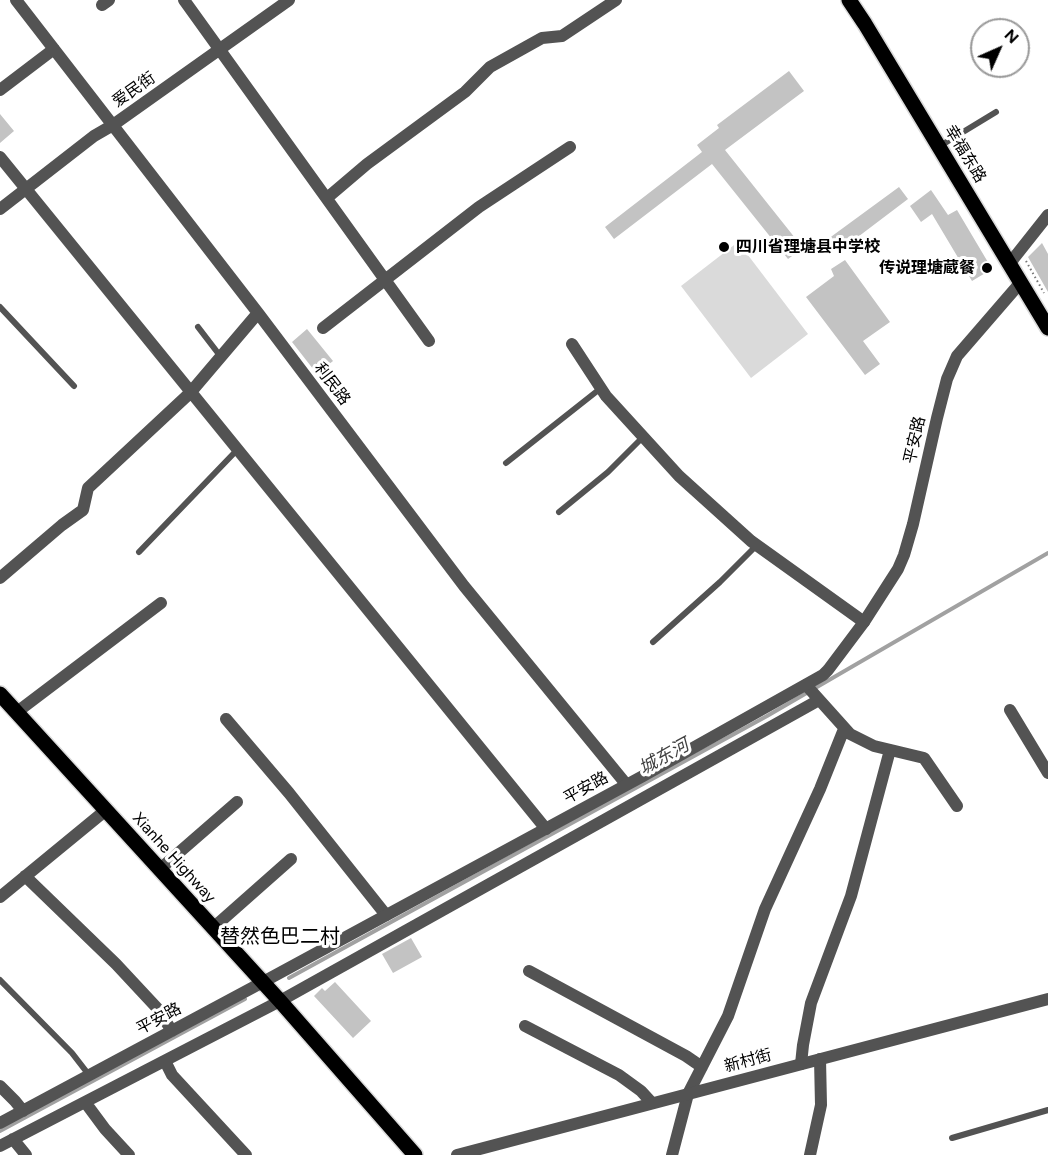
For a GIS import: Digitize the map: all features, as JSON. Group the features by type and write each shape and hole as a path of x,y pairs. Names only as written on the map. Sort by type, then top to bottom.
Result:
{"main road":[{"name":"幸福东路","path":"849,0 939,146 1017,262 1021,282 1048,328"},
{"name":"Xianhe Highway","path":"0,694 263,982 415,1155"}],"street":[{"name":"利民路","path":"16,0 258,313 457,578 626,784"},
{"name":"爱民街","path":"0,209 94,136 113,125 289,0"},
{"path":"327,198 367,164 465,92 490,67 542,38 562,36 615,0"},
{"path":"186,1 429,340"},
{"path":"0,90 54,49"},
{"path":"323,327 479,207 570,147"},
{"path":"0,157 546,829"},
{"path":"1017,262 1048,214"},
{"name":"平安路","path":"0,1123 626,784 811,692 864,622 898,569 909,541 937,418 953,364 962,349 1021,282"},
{"path":"0,578 83,510 88,488 190,393 258,313"},
{"path":"572,344 601,388 678,476 757,545 864,622"},
{"path":"17,712 161,603"},
{"path":"0,1146 280,1001 811,692 844,729 861,740 924,758 957,806"},
{"path":"1010,710 1048,773"},
{"path":"226,719 386,915"},
{"path":"672,1155 688,1094 728,1016 765,909 820,789 844,729"},
{"path":"801,1064 811,1003 851,896 890,750"},
{"path":"160,869 237,802"},
{"path":"0,897 106,810"},
{"path":"213,928 291,859"},
{"path":"25,876 116,964 157,1008 172,1031"},
{"path":"529,971 686,1056 702,1067"},
{"name":"新村街","path":"457,1155 1048,999"},
{"path":"525,1026 619,1075 642,1091 652,1103"},
{"path":"810,1155 821,1105 820,1059"},
{"path":"165,1061 172,1075 246,1155"},
{"path":"0,1086 23,1111"},
{"path":"85,1102 105,1129 129,1155"},
{"path":"13,1139 27,1155"}],"lane":[{"path":"939,146 996,112"},
{"path":"0,307 74,386"},
{"path":"198,327 220,357"},
{"path":"506,463 601,388"},
{"path":"559,512 608,472 643,437"},
{"path":"139,552 237,450"},
{"path":"653,642 720,582 757,545"},
{"path":"0,980 72,1053 89,1076"},
{"path":"952,1138 1048,1110"}],"path":[{"path":"1017,262 1045,295"}],"shaded area":[{"path":"738,242 808,334 751,378 681,286"}],"building":[{"path":"789,71 804,91 725,150 803,248 788,259 712,164 614,239 605,227 702,152 697,145 719,128 717,125"},
{"path":"0,114 14,131 0,143"},
{"path":"899,187 908,199 838,252 828,239"},
{"path":"931,190 948,215 957,210 992,269 972,281 932,214 921,222 910,206"},
{"path":"1042,243 1048,254 1048,292 1028,257"},
{"path":"845,260 890,322 863,341 880,364 865,375 806,297 834,276 831,269"},
{"path":"307,329 333,361 317,374 292,342"},
{"path":"411,938 422,957 393,973 382,954"},
{"path":"335,982 371,1021 353,1038 314,996 322,988 325,991"}],"waterway":[{"name":"城东河","path":"289,978 767,716 1048,553"},
{"path":"0,1131 245,999"}],"place":[{"name":"四川省理塘县中学校","path":"724,247"},
{"name":"传说理塘蔵餐","path":"987,268"}],"district":[{"name":"替然色巴二村","path":"280,937"}]}
